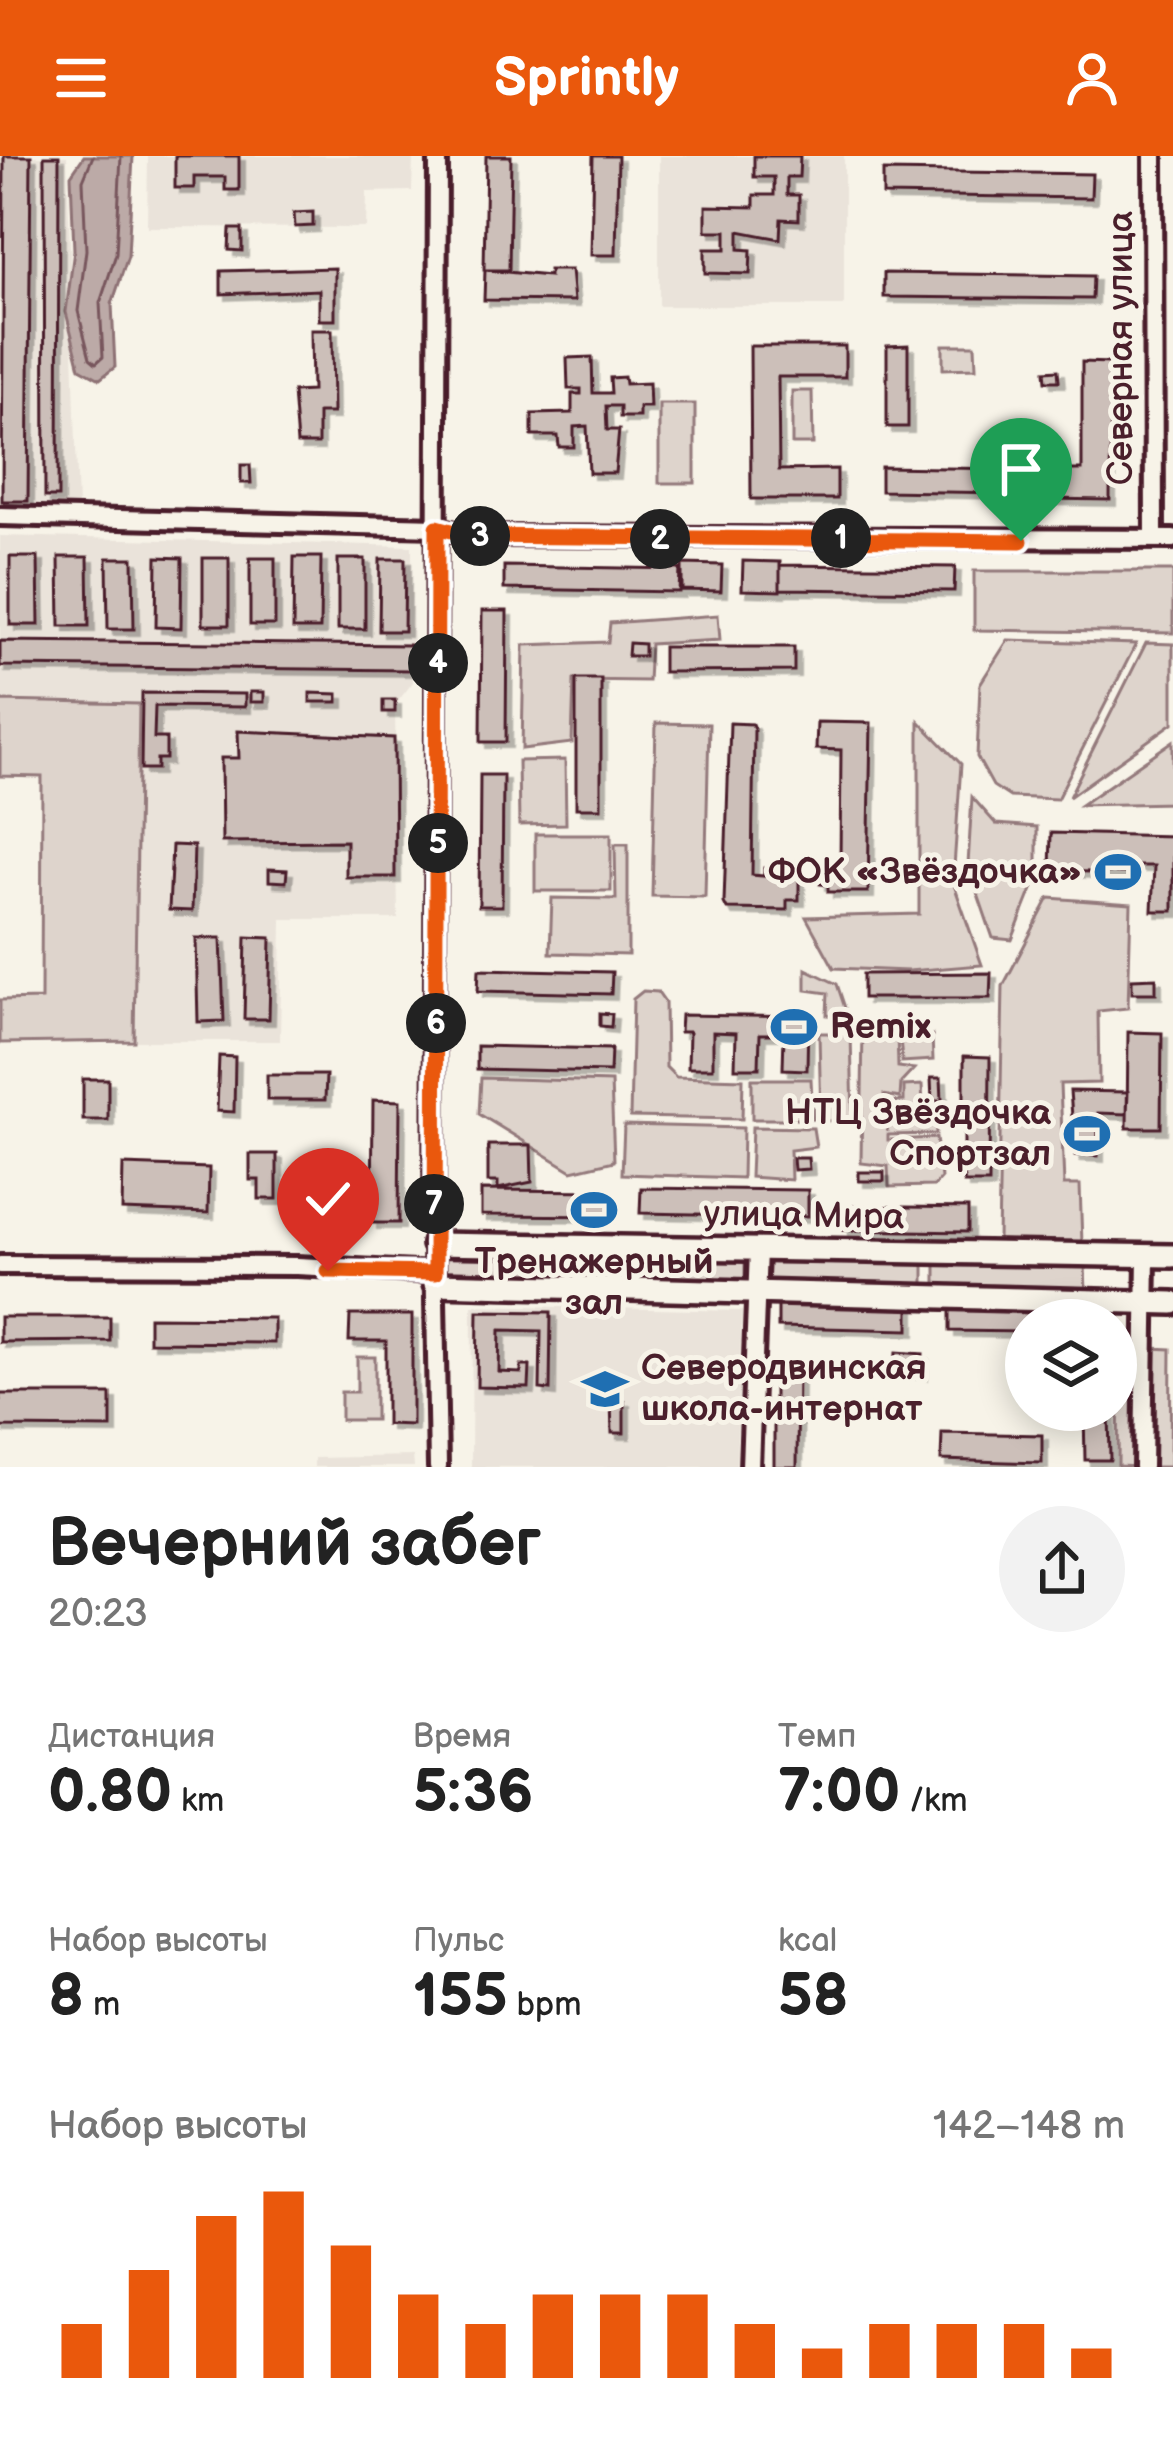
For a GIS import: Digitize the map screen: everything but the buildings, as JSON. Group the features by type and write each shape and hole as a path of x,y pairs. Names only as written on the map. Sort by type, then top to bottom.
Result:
{"main road":[{"name":"улица Мира","path":"434,1244 1173,1256"},
{"path":"435,1278 1173,1303"}],"street":[{"path":"438,156 434,1244 438,1467"},
{"name":"Северная улица","path":"1153,156 1164,539"},
{"path":"0,516 437,527 470,536 1164,539"},
{"path":"750,1467 758,1249"},
{"path":"1144,1467 1146,1255"},
{"path":"0,1265 297,1266 435,1278"}],"shaded area":[{"path":"0,156 67,156 78,509 0,510"},
{"path":"148,156 413,156 412,191 367,192 366,228 147,227"},
{"path":"659,156 844,156 844,306 659,306"},
{"path":"943,345 975,345 976,368 943,369"},
{"path":"792,391 812,391 813,444 792,444"},
{"path":"659,404 695,404 695,483 659,483"},
{"path":"0,536 412,546 413,682 395,705 398,919 282,919 280,1041 134,1041 139,704 0,701"},
{"path":"974,571 1173,571 1173,633 974,630"},
{"path":"718,615 720,640 650,644 648,681 574,680 572,743 522,749 524,645 608,642 610,623"},
{"path":"1008,640 1136,644 1057,799 1010,797 993,786 977,757 980,684"},
{"path":"1146,643 1173,644 1173,723 1069,797"},
{"path":"0,701 139,704 134,1041 0,1043 0,1000 41,999 42,777 0,776"},
{"path":"919,721 961,764 953,882 982,965 908,971 834,968 806,917 919,914"},
{"path":"656,723 709,724 705,897 652,896"},
{"path":"1173,741 1173,803 1081,805"},
{"path":"565,760 566,824 519,825 518,761"},
{"path":"972,797 996,824 1037,827 1037,877 1012,940 993,938 968,865"},
{"path":"535,834 611,834 611,891 535,891"},
{"path":"615,844 628,844 628,955 550,953 552,898 616,899"},
{"path":"1049,898 1131,904 1128,1008 1098,1011 1099,1083 1060,1084 1064,1185 1080,1185 1082,1244 998,1240 1003,986"},
{"path":"806,969 837,984 848,1017 827,1015 828,993 806,990"},
{"path":"643,991 658,992 665,1002 666,1067 676,1077 743,1079 742,1119 630,1117 633,999"},
{"path":"917,1026 917,1033 897,1034 898,1067 914,1069 901,1083 900,1098 884,1095 887,1132 888,1102 904,1101 904,1086 922,1085 923,1106 935,1106 936,1134 888,1135 888,1140 936,1138 941,1178 934,1186 889,1187 888,1166 861,1163 863,1027"},
{"path":"819,1033 851,1033 853,1120 821,1121"},
{"path":"932,1035 933,1060 902,1062 900,1037"},
{"path":"481,1078 611,1082 614,1161 572,1171 479,1114"},
{"path":"752,1079 811,1079 813,1119 752,1119"},
{"path":"624,1125 743,1128 742,1178 622,1174"},
{"path":"752,1127 813,1128 816,1147 790,1150 791,1180 750,1177"},
{"path":"442,1252 745,1259 745,1284 447,1278"},
{"path":"769,1261 924,1261 924,1292 768,1292"},
{"path":"936,1261 1085,1263 1086,1295 936,1295"},
{"name":"Северодвинская школа-интернат","path":"472,1305 742,1311 736,1467 471,1467"},
{"path":"1137,1347 1141,1347 1138,1467 1118,1466 1118,1431 1137,1431"},
{"path":"1151,1348 1171,1349 1170,1467 1150,1467"},
{"path":"357,1357 375,1357 375,1420 341,1420 341,1392 357,1392"},
{"path":"413,1456 414,1467 314,1467 314,1458"}],"water":[{"path":"84,156 133,156 128,256 112,304 115,367 100,379 80,368 66,312 74,250 71,175"}],"place":[{"name":"ФОК «Звёздочка»","path":"1118,872"},
{"name":"Remix","path":"794,1027"},
{"name":"НТЦ Звёздочка Спортзал","path":"1087,1134"},
{"name":"Тренажерный зал","path":"594,1210"},
{"name":"Северодвинская школа-интернат","path":"605,1389"}],"route":[{"path":"328,1271 435,1273 437,527 470,536 1021,541"}]}
